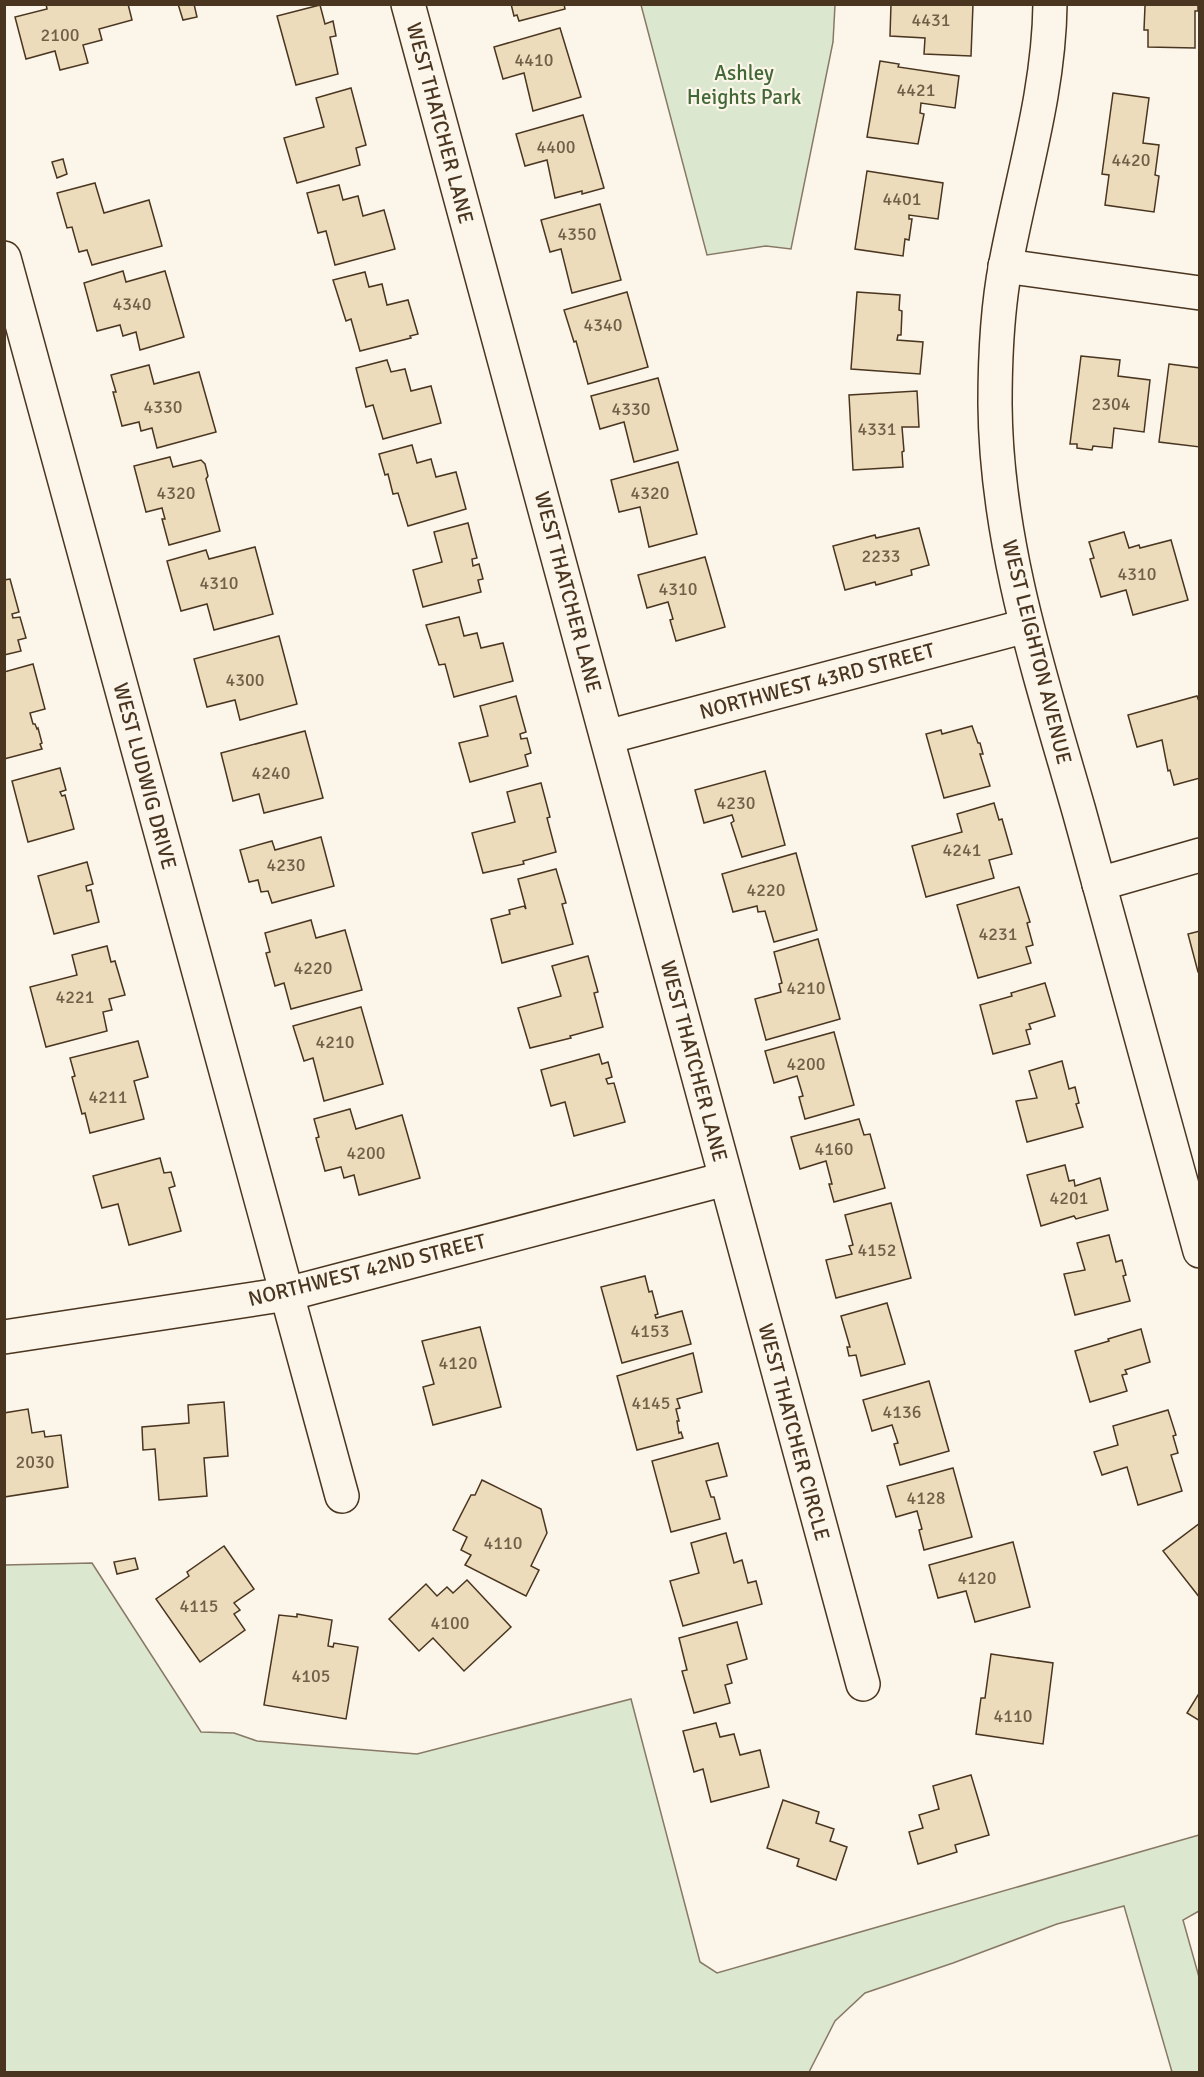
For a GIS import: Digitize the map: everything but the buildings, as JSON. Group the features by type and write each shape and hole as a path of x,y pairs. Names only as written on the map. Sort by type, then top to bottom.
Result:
{"street":[{"name":"WEST THATCHER LANE","path":"408,4 725,1179"},
{"name":"WEST LEIGHTON AVENUE","path":"1050,4 1038,120 1005,266 996,361 995,407 1004,518 1026,626 1200,1251"},
{"name":"WEST LUDWIG DRIVE","path":"4,258 342,1496"},
{"path":"1005,266 1200,293"},
{"name":"NORTHWEST 43RD STREET","path":"607,737 1026,626"},
{"path":"1099,884 1200,855"},
{"name":"NORTHWEST 42ND STREET","path":"4,1337 287,1294 725,1179"},
{"name":"WEST THATCHER CIRCLE","path":"725,1179 863,1684"}],"green space":[{"name":"Ashley Heights Park","path":"641,5 835,5 833,42 791,249 766,246 707,255"},
{"path":"92,1563 201,1732 234,1733 257,1741 417,1754 631,1699 700,1962 717,1973 1199,1835 1199,1911 1183,1920 1199,1977 1199,2072 1172,2072 1124,1906 1057,1924 865,1993 835,2021 809,2072 5,2072 5,1565"}]}
